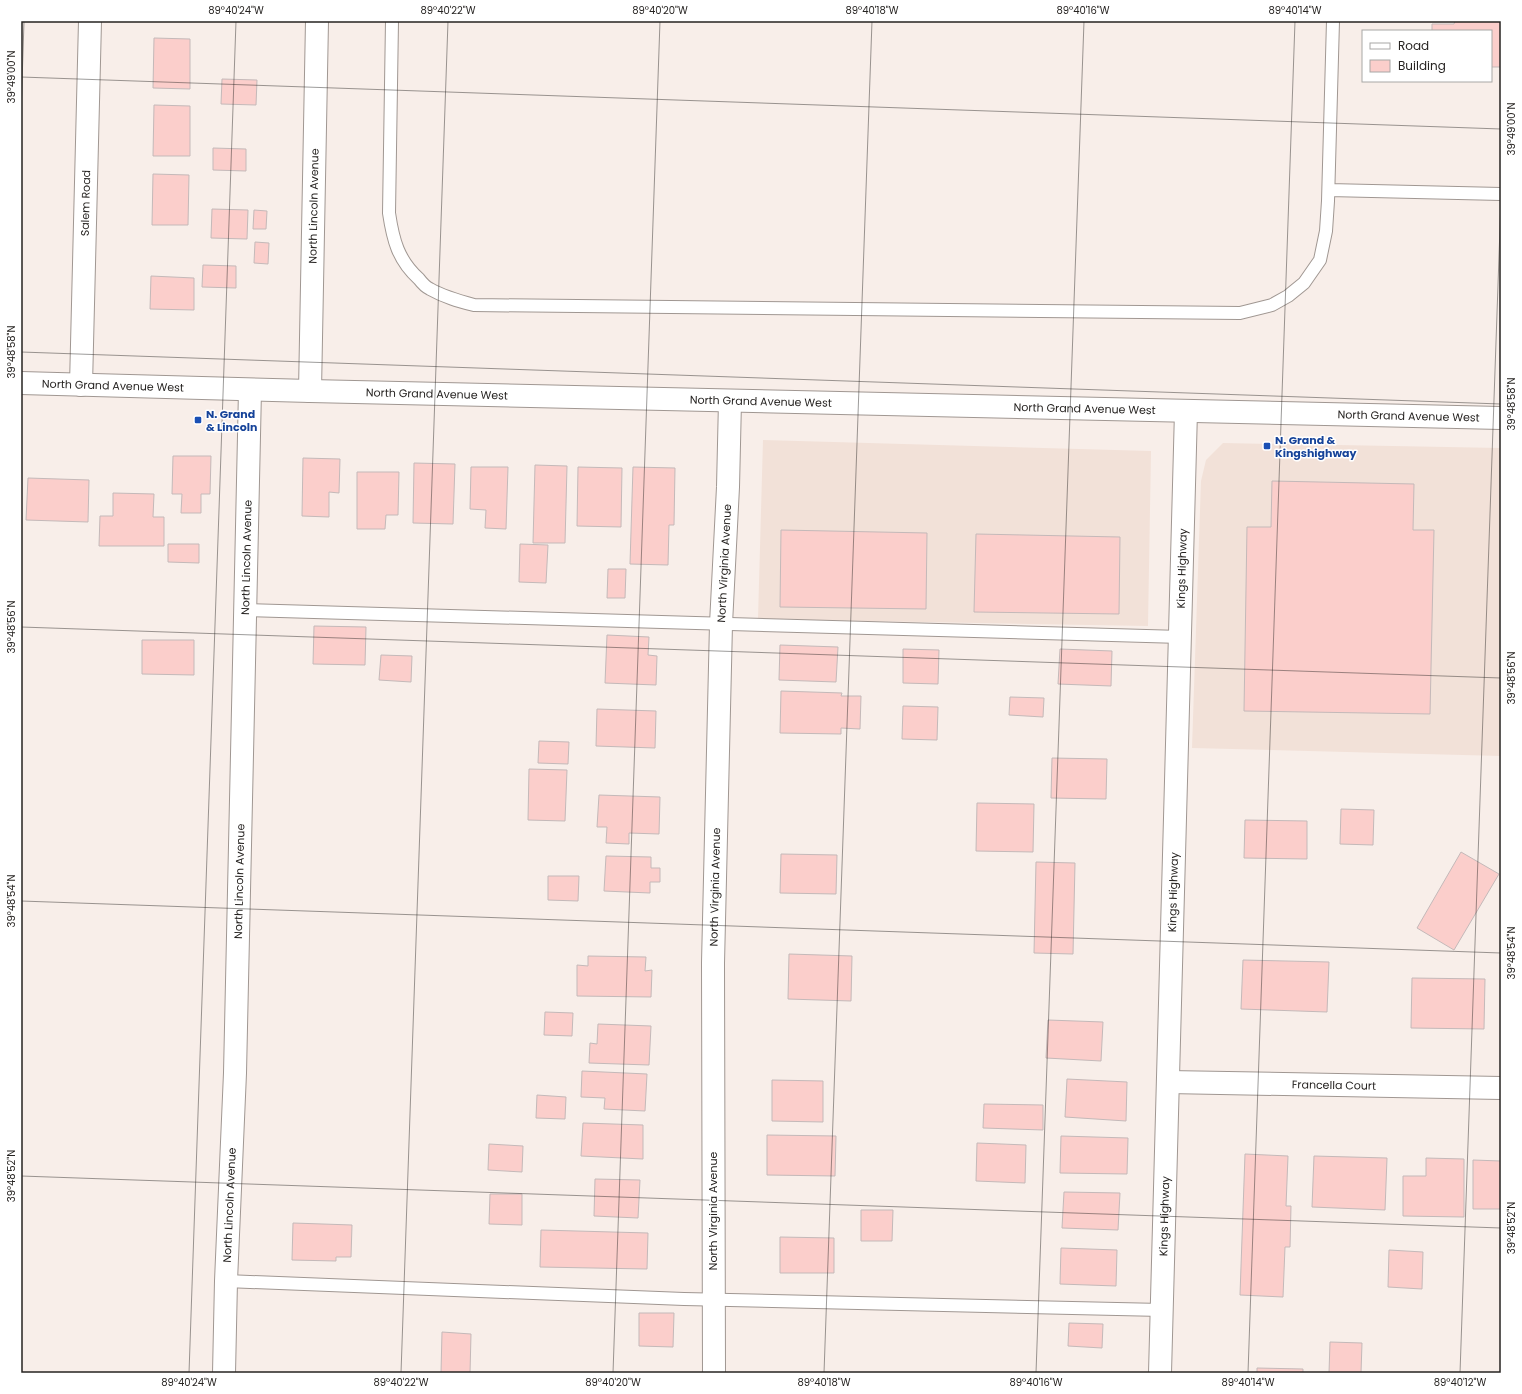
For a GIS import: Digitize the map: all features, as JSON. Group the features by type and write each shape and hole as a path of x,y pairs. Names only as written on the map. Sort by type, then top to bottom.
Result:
{"street":[{"name":"Salem Road","path":"81,385 90,21"},
{"name":"North Lincoln Avenue","path":"310,391 317,21"},
{"name":"North Grand Avenue West","path":"21,383 250,390 1501,418"},
{"name":"North Lincoln Avenue","path":"224,1373 226,1281 235,1073 250,390"},
{"name":"North Virginia Avenue","path":"714,1373 713,963 721,624 728,486 730,401"},
{"name":"Kings Highway","path":"1160,1373 1186,411"},
{"name":"Francella Court","path":"1168,1082 1501,1088"}],"lane":[{"path":"392,21 388,213 392,233 399,255 410,272 429,289 450,298 474,305 1240,313 1272,305 1288,296 1304,283 1320,260 1326,232 1329,190 1333,21"},
{"path":"1329,190 1501,194"},
{"path":"245,610 1181,637"},
{"path":"226,1281 713,1300 1162,1310"}],"shaded area":[{"path":"763,440 1151,451 1148,626 758,619"},
{"path":"1223,443 1501,448 1501,756 1192,748 1201,481 1206,460"}],"building":[{"path":"1455,21 1501,21 1501,67 1492,67 1492,30 1432,30 1432,24 1454,24"},
{"path":"154,38 190,39 190,89 153,88"},
{"path":"222,79 257,80 256,105 221,104"},
{"path":"154,105 190,106 190,156 153,156"},
{"path":"213,148 246,149 246,171 213,170"},
{"path":"153,174 189,175 188,225 152,225"},
{"path":"212,209 248,210 247,239 211,238"},
{"path":"254,210 267,211 266,229 253,229"},
{"path":"255,242 269,243 268,264 254,263"},
{"path":"203,265 236,266 236,288 202,287"},
{"path":"151,276 194,278 194,310 150,309"},
{"path":"173,456 211,456 210,494 201,494 201,513 181,513 182,494 172,494"},
{"path":"303,458 340,459 339,493 329,492 329,517 302,516"},
{"path":"414,463 455,464 453,524 413,523"},
{"path":"535,465 567,466 565,543 533,543"},
{"path":"471,467 508,467 506,529 485,528 486,510 470,509"},
{"path":"578,467 622,468 621,527 577,526"},
{"path":"633,467 675,468 674,525 669,525 668,565 630,564"},
{"path":"357,472 399,472 398,515 386,515 385,529 357,529"},
{"path":"28,478 89,480 88,522 26,520"},
{"path":"1272,481 1414,484 1413,530 1434,530 1430,714 1244,711 1247,527 1271,527"},
{"path":"113,493 154,494 153,517 164,517 164,546 99,546 100,516 113,516"},
{"path":"781,530 927,533 926,609 780,607"},
{"path":"976,534 1120,537 1119,614 974,612"},
{"path":"168,544 199,544 199,563 168,562"},
{"path":"520,544 548,545 546,583 519,582"},
{"path":"608,569 626,569 625,598 607,598"},
{"path":"314,626 366,627 365,665 313,664"},
{"path":"607,635 649,637 648,655 657,656 656,685 605,683"},
{"path":"142,640 194,640 194,675 142,674"},
{"path":"780,645 838,647 836,682 779,680"},
{"path":"903,649 939,650 938,684 903,683"},
{"path":"1060,649 1112,651 1111,686 1058,684"},
{"path":"381,655 412,656 411,682 379,680"},
{"path":"781,691 842,693 841,696 861,696 860,729 841,728 841,734 780,733"},
{"path":"1010,697 1044,698 1043,717 1009,715"},
{"path":"903,706 938,707 937,740 902,739"},
{"path":"597,709 656,711 655,748 596,746"},
{"path":"539,741 569,742 568,764 538,763"},
{"path":"1052,758 1107,759 1106,799 1051,798"},
{"path":"529,769 567,770 565,821 528,820"},
{"path":"599,795 660,797 659,834 629,833 629,844 606,843 607,827 597,827"},
{"path":"977,803 1034,804 1033,852 976,851"},
{"path":"1341,809 1374,810 1373,845 1340,844"},
{"path":"1245,820 1307,821 1307,859 1244,858"},
{"path":"1461,852 1499,874 1454,950 1417,928"},
{"path":"781,854 837,855 836,894 780,893"},
{"path":"606,856 651,857 651,868 660,868 660,882 650,882 650,893 604,891"},
{"path":"1036,862 1075,863 1073,954 1034,953"},
{"path":"548,876 579,876 578,901 548,900"},
{"path":"789,954 852,956 851,1001 788,999"},
{"path":"588,956 646,957 645,971 652,970 651,997 577,996 577,965 588,966"},
{"path":"1243,960 1329,962 1327,1012 1241,1009"},
{"path":"1412,978 1485,979 1484,1029 1411,1028"},
{"path":"545,1012 573,1013 572,1036 544,1035"},
{"path":"1048,1020 1103,1022 1101,1061 1046,1058"},
{"path":"598,1024 651,1026 649,1065 589,1063 590,1043 597,1044"},
{"path":"582,1071 647,1074 645,1111 604,1109 605,1098 581,1097"},
{"path":"1067,1079 1127,1082 1126,1121 1065,1117"},
{"path":"772,1080 823,1081 823,1122 772,1121"},
{"path":"537,1095 566,1097 565,1119 536,1118"},
{"path":"984,1104 1043,1105 1043,1130 983,1128"},
{"path":"583,1123 643,1125 643,1159 581,1156"},
{"path":"767,1135 836,1136 835,1176 767,1175"},
{"path":"1061,1136 1128,1138 1127,1174 1060,1173"},
{"path":"977,1143 1026,1145 1025,1183 976,1181"},
{"path":"489,1144 523,1146 522,1172 488,1170"},
{"path":"1245,1154 1288,1156 1286,1206 1291,1206 1290,1247 1285,1247 1283,1297 1240,1295"},
{"path":"1314,1156 1387,1158 1385,1210 1312,1207"},
{"path":"1426,1158 1464,1159 1464,1217 1403,1216 1403,1176 1426,1176"},
{"path":"1473,1160 1501,1161 1501,1209 1473,1209"},
{"path":"595,1179 640,1180 638,1218 594,1216"},
{"path":"1064,1192 1120,1193 1118,1230 1062,1228"},
{"path":"490,1194 522,1194 522,1225 489,1224"},
{"path":"861,1210 893,1210 892,1241 861,1241"},
{"path":"293,1223 352,1225 351,1257 336,1257 336,1261 292,1260"},
{"path":"541,1230 648,1233 647,1269 540,1267"},
{"path":"780,1237 834,1238 834,1273 780,1273"},
{"path":"1061,1248 1117,1250 1116,1286 1060,1284"},
{"path":"1389,1250 1423,1252 1422,1289 1388,1287"},
{"path":"639,1313 674,1313 673,1347 639,1346"},
{"path":"1069,1323 1103,1324 1102,1348 1068,1346"},
{"path":"442,1332 471,1334 470,1373 441,1373"},
{"path":"1330,1342 1362,1343 1361,1373 1329,1373"},
{"path":"1257,1368 1303,1369 1303,1373 1257,1373"}],"place":[{"name":"N. Grand & Lincoln","path":"198,420"},
{"name":"N. Grand & Kingshighway","path":"1267,446"}]}
